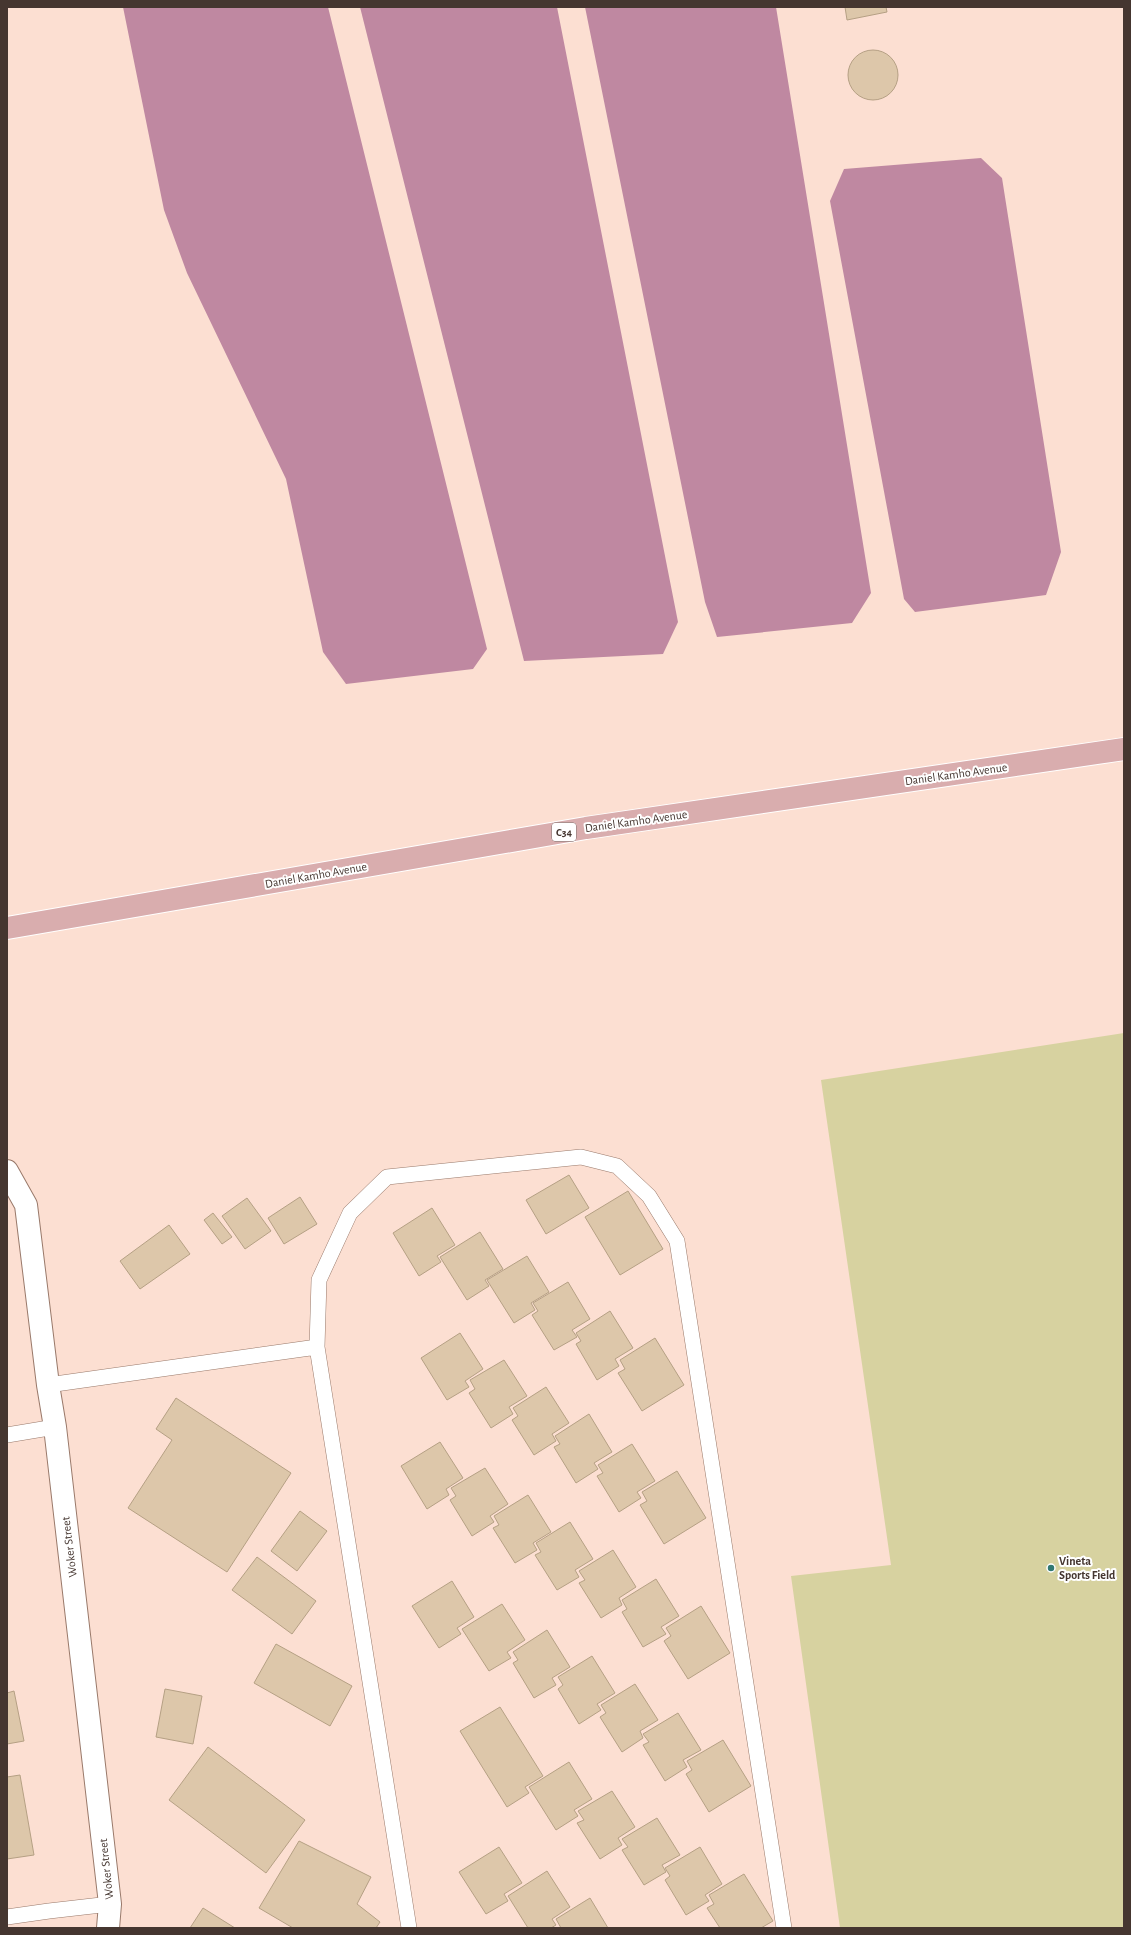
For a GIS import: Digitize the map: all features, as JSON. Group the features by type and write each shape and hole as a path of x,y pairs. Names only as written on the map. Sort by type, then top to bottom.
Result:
{"main road":[{"name":"Daniel Kamho Avenue","path":"7,928 586,828 1124,749"}],"street":[{"name":"Woker Street","path":"7,1171 26,1205 48,1385 55,1427 110,1904 108,1928"}],"lane":[{"path":"409,1928 317,1347 319,1280 350,1213 387,1177 581,1157 617,1166 648,1196 677,1241 784,1928"},
{"path":"48,1385 317,1347"},
{"path":"7,1435 55,1427"},
{"path":"7,1917 49,1910 110,1904"}],"shaded area":[{"path":"123,7 328,7 487,649 473,669 346,684 323,652 286,479 187,273 164,210"},
{"path":"360,7 557,7 678,622 663,654 524,661"},
{"path":"585,7 776,7 871,593 852,623 717,637 705,602"},
{"path":"981,158 1002,178 1061,552 1046,595 915,612 904,599 830,201 844,169"},
{"path":"1124,1033 1124,1928 840,1928 791,1576 891,1565 821,1080"}],"building":[{"path":"845,7 886,7 887,12 847,20"},
{"path":"868,50 878,50 891,57 898,70 898,80 891,93 878,100 868,100 859,96 852,89 848,80 848,70 852,61 859,54"},
{"path":"569,1175 589,1208 546,1234 526,1200"},
{"path":"628,1191 663,1249 620,1275 585,1217"},
{"path":"300,1197 317,1224 284,1244 268,1218"},
{"path":"247,1198 271,1231 245,1249 222,1216"},
{"path":"432,1208 455,1245 437,1256 441,1262 419,1276 393,1233"},
{"path":"213,1213 232,1237 222,1244 204,1220"},
{"path":"169,1225 190,1254 140,1289 120,1261"},
{"path":"480,1232 503,1269 485,1280 489,1286 467,1300 440,1257"},
{"path":"527,1256 549,1292 531,1303 535,1310 514,1323 487,1280"},
{"path":"568,1282 590,1319 572,1330 577,1337 554,1350 532,1315 538,1311 533,1303"},
{"path":"610,1311 633,1348 615,1359 619,1366 597,1380 576,1344 581,1341 576,1333"},
{"path":"460,1333 483,1369 465,1381 469,1387 447,1400 421,1358"},
{"path":"655,1338 684,1385 642,1411 618,1373 625,1369 620,1360"},
{"path":"504,1360 527,1396 509,1407 513,1414 491,1428 469,1393 475,1389 470,1380"},
{"path":"546,1387 569,1423 552,1434 556,1441 534,1455 512,1420 518,1416 513,1408"},
{"path":"176,1398 291,1473 227,1572 128,1508 172,1440 156,1429"},
{"path":"589,1414 612,1452 594,1463 598,1469 576,1483 554,1447 560,1444 555,1436"},
{"path":"440,1442 463,1478 446,1489 449,1495 427,1509 401,1466"},
{"path":"632,1444 655,1481 637,1492 641,1498 619,1512 597,1476 603,1473 598,1465"},
{"path":"485,1468 508,1504 490,1516 494,1522 472,1536 450,1500 456,1496 451,1488"},
{"path":"677,1471 706,1518 664,1544 640,1505 647,1501 642,1492"},
{"path":"528,1495 551,1532 533,1543 537,1550 515,1563 493,1528 499,1525 494,1516"},
{"path":"300,1511 327,1531 297,1571 271,1551"},
{"path":"570,1522 593,1559 575,1570 579,1577 557,1590 535,1555 541,1552 536,1543"},
{"path":"613,1550 636,1587 619,1598 622,1605 601,1618 579,1583 585,1580 579,1571"},
{"path":"257,1557 316,1601 292,1634 232,1590"},
{"path":"656,1579 679,1616 661,1627 666,1634 643,1647 622,1612 627,1609 622,1600"},
{"path":"452,1581 474,1617 457,1628 461,1634 439,1648 412,1606"},
{"path":"502,1604 525,1640 507,1652 511,1658 489,1671 462,1629"},
{"path":"701,1606 730,1653 688,1679 664,1641 671,1636 666,1628"},
{"path":"547,1630 570,1667 552,1678 556,1685 534,1698 513,1663 518,1660 513,1652"},
{"path":"276,1644 352,1686 330,1726 254,1683"},
{"path":"592,1656 615,1693 597,1704 601,1710 579,1724 558,1689 563,1685 558,1677"},
{"path":"635,1684 658,1720 640,1731 643,1738 622,1752 600,1717 606,1713 601,1705"},
{"path":"165,1689 202,1696 193,1744 156,1737"},
{"path":"14,1691 24,1741 7,1744 7,1693"},
{"path":"500,1707 543,1776 525,1787 529,1793 507,1807 460,1731"},
{"path":"678,1713 701,1750 683,1760 687,1767 665,1781 643,1745 649,1742 643,1734"},
{"path":"723,1740 751,1786 709,1812 686,1774 692,1770 687,1761"},
{"path":"208,1747 305,1820 266,1873 169,1800"},
{"path":"569,1762 592,1799 574,1810 578,1816 556,1830 529,1787"},
{"path":"20,1775 34,1855 7,1859 7,1777"},
{"path":"612,1791 635,1827 618,1838 622,1845 600,1859 577,1823 584,1820 578,1811"},
{"path":"657,1818 680,1855 662,1865 666,1872 644,1885 622,1850 628,1847 622,1839"},
{"path":"299,1841 371,1877 357,1904 380,1922 376,1928 293,1928 259,1908"},
{"path":"499,1847 522,1883 504,1894 508,1901 486,1914 459,1872"},
{"path":"700,1847 722,1884 705,1895 709,1901 686,1915 665,1880 670,1876 665,1868"},
{"path":"547,1871 570,1907 552,1919 556,1925 551,1928 528,1928 508,1896"},
{"path":"744,1874 773,1921 761,1928 720,1928 707,1908 714,1904 709,1895"},
{"path":"590,1898 608,1928 561,1928 556,1919"},
{"path":"203,1908 235,1928 190,1928"}],"place":[{"name":"Vineta Sports Field","path":"1051,1568"}]}
